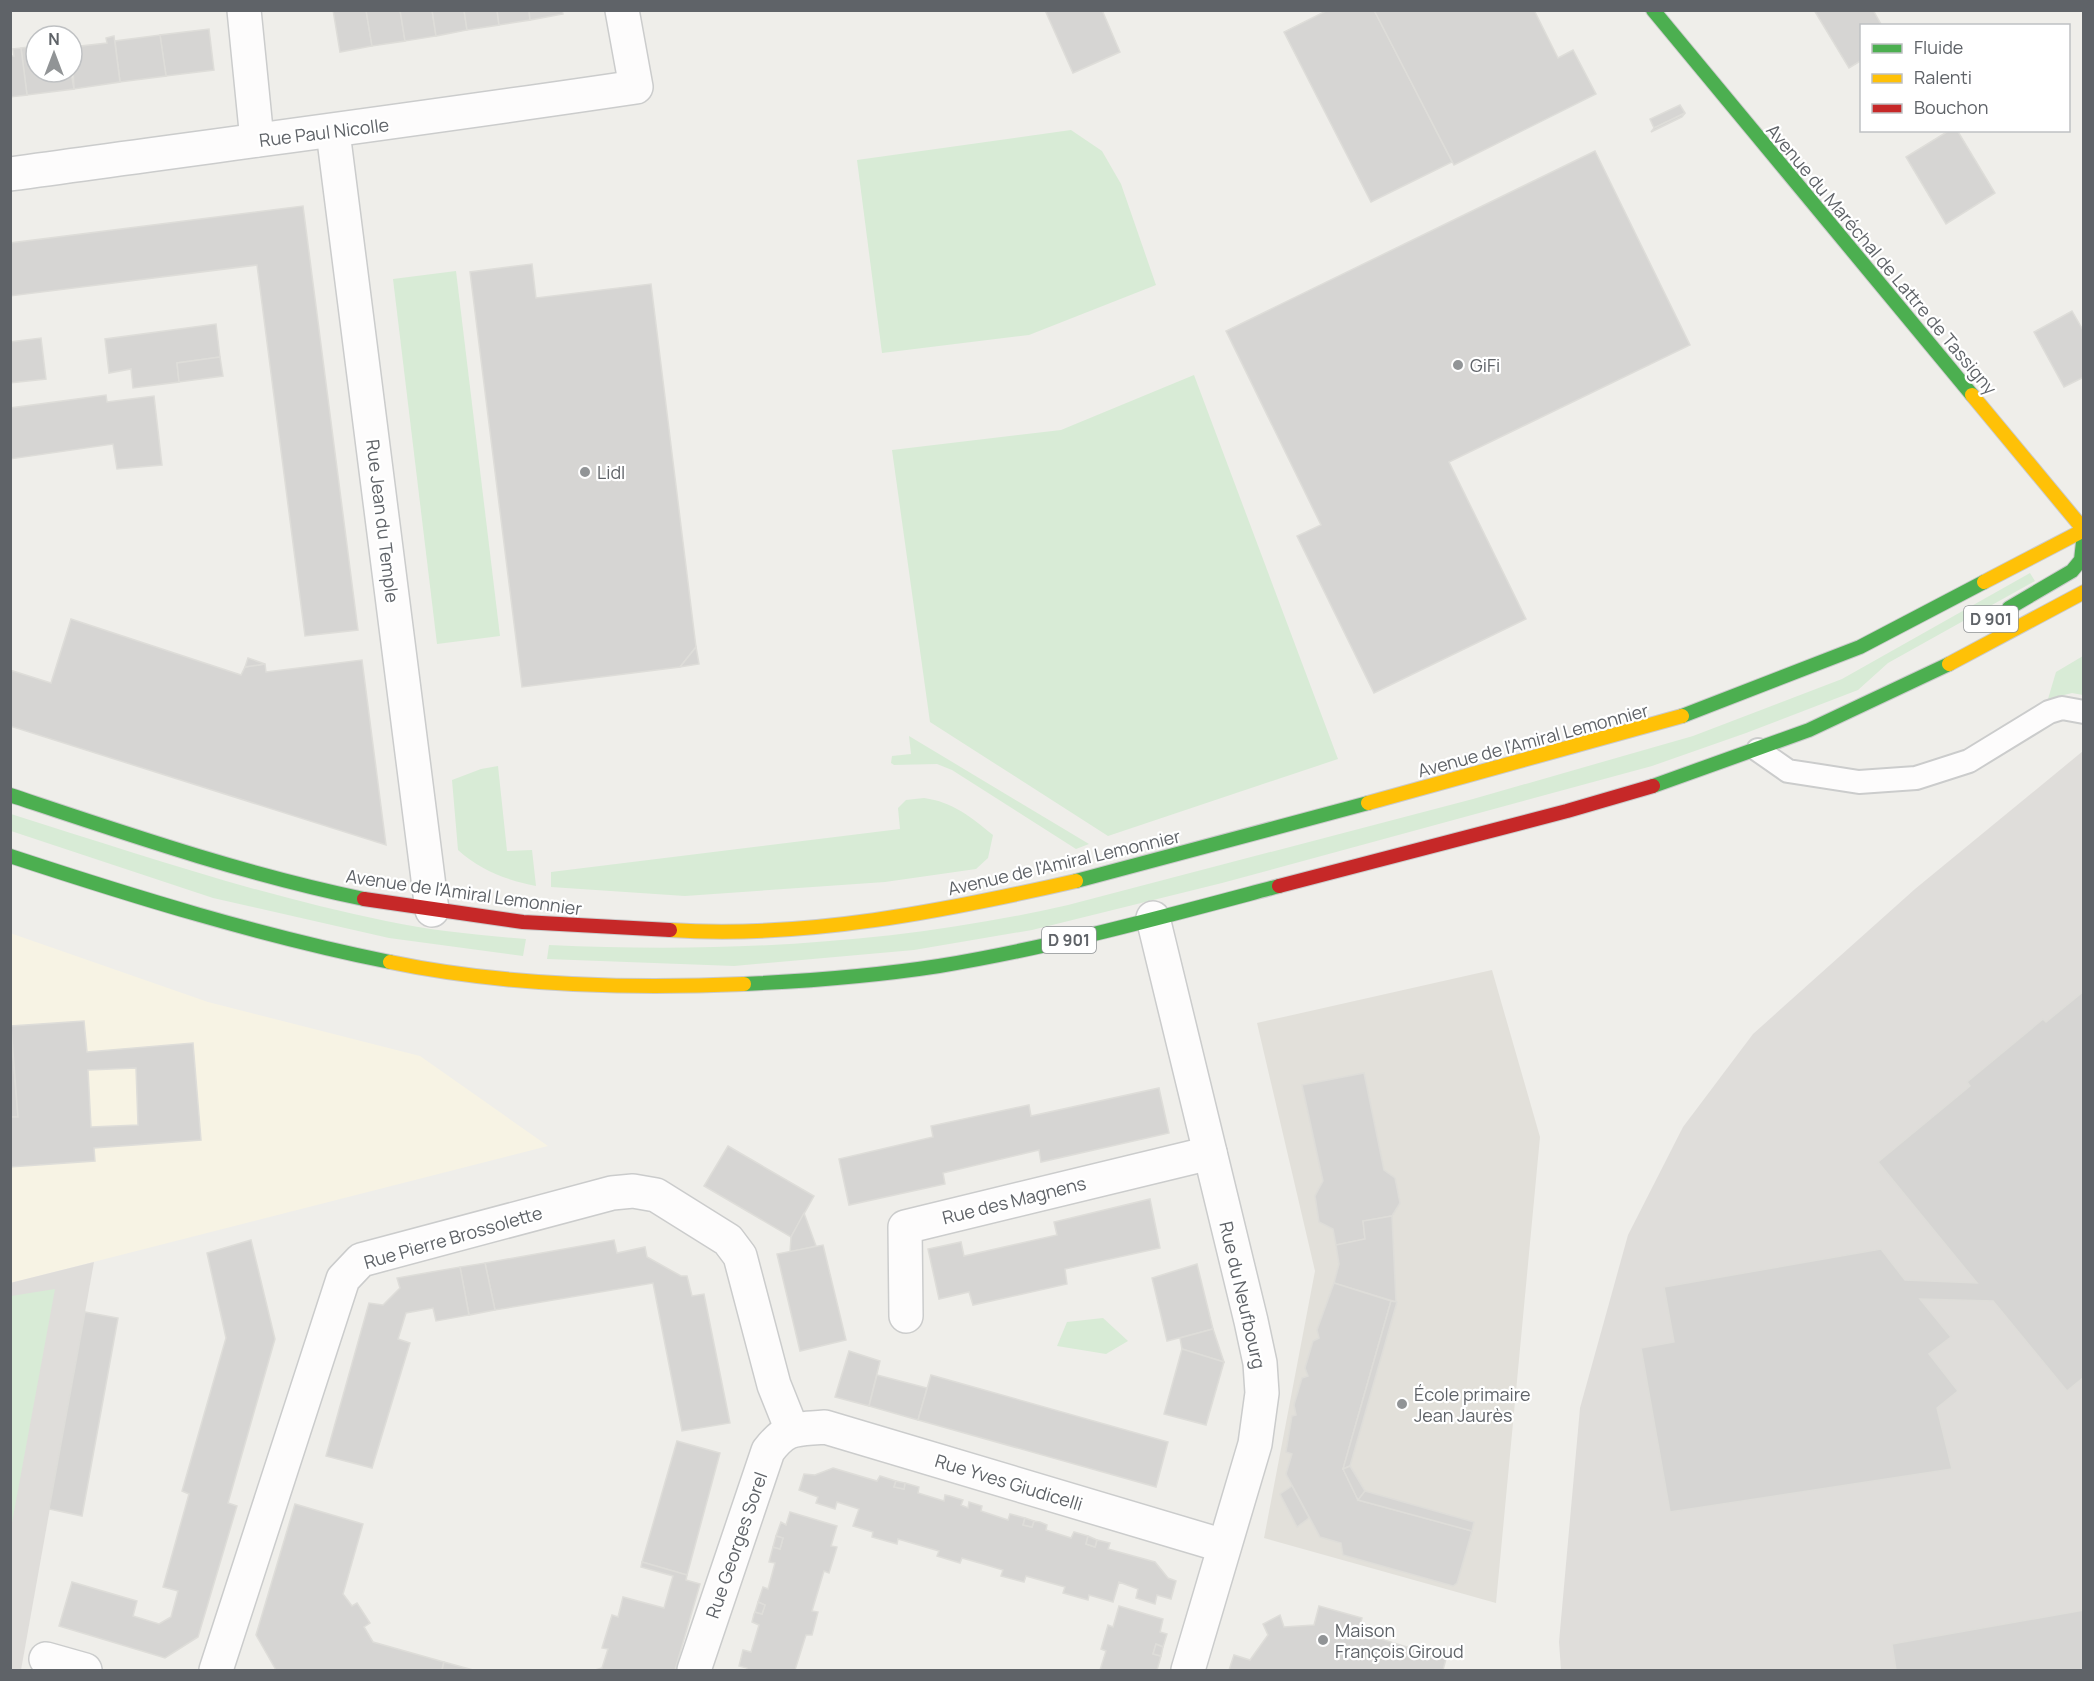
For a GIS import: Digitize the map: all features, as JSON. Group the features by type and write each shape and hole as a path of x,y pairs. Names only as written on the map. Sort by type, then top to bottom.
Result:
{"main road":[{"name":"Avenue du Maréchal de Lattre de Tassigny","path":"1653,10 2084,531"},
{"name":"D 901","path":"1994,617 2072,571 2080,560 2084,531"},
{"name":"Avenue de l'Amiral Lemonnier","path":"10,795 227,866 327,891 432,910 587,927 723,932 925,912 1006,898 1082,880 1665,723 1860,647 2084,531"},
{"name":"D 901","path":"10,856 211,921 395,964 533,981 715,986 859,975 935,966 1003,954 1153,918 1632,793 1758,750 1882,698 1930,675 2084,592"},
{"name":"D 901","path":"1882,698 1904,672 1924,660"}],"street":[{"path":"244,10 257,140"},
{"name":"Rue Paul Nicolle","path":"10,174 257,140 333,132 636,87 622,10"},
{"name":"Rue Jean du Temple","path":"333,132 432,910"},
{"name":"Rue du Neufbourg","path":"1153,918 1258,1352 1262,1393 1255,1444 1188,1671"},
{"name":"Rue des Magnens","path":"906,1316 905,1227 1210,1153"},
{"name":"Rue Pierre Brossolette","path":"216,1671 343,1279 361,1260 612,1193 633,1191 656,1195 716,1230 740,1256 774,1385 792,1430"},
{"name":"Rue Yves Giudicelli","path":"792,1430 825,1427 1224,1546"},
{"name":"Rue Georges Sorel","path":"694,1671 768,1451 780,1435 792,1430"},
{"path":"46,1659 85,1671"}],"lane":[{"path":"1758,750 1788,771 1859,782 1916,778 1969,761 2049,712 2062,708 2084,712"}],"shaded area":[{"path":"2083,751 2083,1670 1561,1670 1559,1642 1580,1408 1628,1235 1683,1127 1753,1034 1915,889"},
{"path":"10,933 208,1002 420,1056 548,1146 11,1283"},
{"name":"École primaire Jean Jaurès","path":"1492,970 1540,1137 1496,1603 1264,1538 1315,1271 1257,1023"},
{"path":"94,1262 21,1670 10,1670 10,1283"}],"green space":[{"path":"1071,130 1102,151 1121,184 1156,285 1029,335 882,353 857,160"},
{"path":"456,271 500,636 437,644 393,279"},
{"path":"1194,375 1338,759 1108,836 930,722 892,450 1061,430"},
{"path":"2030,573 2035,581 1888,663 1858,690 1746,733 1652,766 1222,883 1032,930 914,950 734,966 547,959 549,945 680,948 810,943 939,929 1068,905 1473,799 1693,736 1842,679"},
{"path":"2083,656 2083,695 2072,693 2048,699 2056,672"},
{"path":"909,736 1089,844 1076,849 952,770 937,764 894,765 891,763 892,756 911,754"},
{"path":"498,766 507,851 532,850 536,886 495,874 476,864 458,850 452,780 481,769"},
{"path":"924,798 953,807 969,816 993,835 988,858 976,869 885,882 685,896 551,887 551,872 900,829 898,808 906,800"},
{"path":"11,814 197,872 338,911 421,927 526,939 523,956 389,938 213,898 11,831"},
{"path":"55,1289 11,1528 11,1296"},
{"path":"1103,1318 1128,1341 1106,1354 1057,1346 1067,1322"}],"building":[{"path":"333,10 366,10 372,46 340,52"},
{"path":"366,10 400,10 405,41 372,46"},
{"path":"400,10 432,10 436,36 405,41"},
{"path":"432,10 464,10 467,30 436,36"},
{"path":"464,10 497,10 499,25 467,30"},
{"path":"497,10 529,10 530,20 499,25"},
{"path":"529,10 562,10 563,14 530,20"},
{"path":"1045,10 1102,10 1120,52 1073,73"},
{"path":"1328,10 1374,10 1452,162 1371,202 1284,32"},
{"path":"1374,10 1534,10 1558,58 1573,50 1596,94 1454,165"},
{"path":"1814,10 1873,10 1881,24 1860,24 1860,61 1849,68"},
{"path":"209,29 214,70 166,76 160,35"},
{"path":"160,35 166,76 120,82 115,41"},
{"path":"114,36 120,82 74,89 74,84 84,84 84,46 107,43 106,38"},
{"path":"21,48 24,48 24,72"},
{"path":"21,48 27,95 10,97 10,56 14,56 13,49"},
{"path":"26,84 73,84 74,89 27,95"},
{"path":"1680,105 1685,113 1654,128 1650,119"},
{"path":"1685,113 1682,117 1651,132 1654,128"},
{"path":"1947,132 1958,132 1995,193 1946,224 1906,157"},
{"path":"1595,151 1690,345 1449,462 1526,619 1374,693 1297,536 1321,525 1226,331"},
{"path":"303,206 358,630 305,636 257,265 10,296 10,243"},
{"name":"Lidl","path":"532,264 536,298 651,284 696,647 680,667 522,687 470,272"},
{"path":"2072,311 2084,332 2084,377 2064,387 2034,332"},
{"path":"216,324 220,357 177,363 179,382 133,388 131,369 109,373 105,339"},
{"path":"41,338 46,379 10,383 10,342"},
{"path":"220,357 223,376 179,382 177,363"},
{"path":"106,395 107,402 154,396 162,465 117,469 113,444 10,459 10,408"},
{"path":"71,619 241,675 245,667 265,664 266,672 362,660 386,845 10,726 10,670 51,683"},
{"path":"696,647 699,664 680,667"},
{"path":"248,658 265,664 245,667"},
{"path":"2084,991 2084,1377 2067,1391 1993,1301 1920,1299 1951,1337 1929,1354 1958,1391 1937,1408 1952,1469 1670,1512 1641,1348 1674,1342 1664,1287 1881,1249 1905,1280 1977,1283 1878,1162 1970,1086 1967,1082 2043,1019 2046,1022"},
{"path":"10,1020 18,1117 10,1117"},
{"path":"84,1021 87,1052 193,1043 201,1140 94,1148 95,1161 10,1167 10,1117 18,1117 11,1026","holes":["136,1068 138,1125 91,1127 88,1070"]},
{"path":"1364,1073 1384,1170 1395,1178 1400,1203 1392,1216 1363,1221 1365,1239 1336,1245 1333,1229 1319,1222 1315,1196 1323,1181 1302,1085"},
{"path":"1159,1088 1169,1133 1041,1162 1039,1150 943,1173 945,1184 849,1205 839,1159 933,1137 931,1126 1029,1105 1031,1116"},
{"path":"728,1146 814,1196 791,1237 704,1186"},
{"path":"1150,1199 1160,1248 1065,1269 1067,1284 973,1305 969,1292 939,1299 928,1249 961,1242 964,1256 1057,1235 1054,1222"},
{"path":"804,1213 816,1246 790,1252 791,1237"},
{"path":"1392,1216 1396,1302 1334,1283 1339,1264 1336,1245 1365,1239 1363,1221"},
{"path":"251,1240 275,1339 228,1503 237,1506 198,1637 165,1658 59,1626 72,1582 137,1601 133,1616 159,1624 171,1617 178,1591 163,1587 189,1494 182,1491 226,1338 207,1253"},
{"path":"614,1240 617,1253 645,1247 647,1257 681,1276 687,1276 692,1296 704,1294 730,1423 682,1431 653,1283 495,1310 485,1263"},
{"path":"823,1245 846,1340 800,1351 777,1254"},
{"path":"485,1263 495,1310 469,1315 460,1267"},
{"path":"1197,1264 1213,1329 1167,1341 1152,1278"},
{"path":"460,1267 469,1315 436,1321 433,1308 406,1313 398,1339 410,1343 372,1468 326,1456 369,1303 383,1305 400,1288 397,1278"},
{"path":"1334,1283 1391,1301 1343,1469 1358,1500 1472,1531 1457,1583 1453,1586 1343,1555 1341,1543 1320,1537 1286,1474 1292,1454 1286,1452 1292,1416 1296,1415 1294,1405 1302,1378 1308,1376 1305,1368 1313,1341 1319,1338 1317,1330"},
{"path":"1391,1301 1397,1302 1350,1466 1343,1469"},
{"path":"85,1312 118,1318 82,1516 49,1509"},
{"path":"1213,1329 1224,1362 1182,1349 1180,1338"},
{"path":"1182,1349 1224,1362 1206,1425 1164,1414"},
{"path":"849,1351 880,1361 869,1406 835,1397"},
{"path":"877,1375 927,1388 918,1420 869,1406"},
{"path":"931,1375 1168,1442 1156,1487 918,1420"},
{"path":"677,1441 720,1453 687,1575 642,1562"},
{"path":"1350,1466 1365,1491 1358,1500 1343,1469"},
{"path":"833,1468 877,1481 880,1476 896,1481 894,1487 904,1489 905,1483 919,1487 918,1493 944,1501 945,1495 950,1496 963,1500 961,1505 968,1508 969,1502 982,1506 981,1511 1008,1520 1010,1514 1025,1518 1023,1525 1032,1527 1034,1521 1040,1522 1047,1525 1046,1530 1071,1538 1074,1532 1088,1536 1086,1544 1095,1547 1097,1540 1110,1543 1108,1549 1155,1562 1168,1578 1176,1581 1171,1599 1157,1595 1155,1604 1136,1598 1138,1589 1119,1582 1113,1602 1089,1595 1088,1600 1063,1593 1065,1587 1026,1576 1024,1582 1001,1576 1003,1570 983,1564 962,1558 960,1563 937,1556 939,1551 898,1539 897,1544 872,1537 873,1532 853,1526 859,1509 837,1502 835,1509 816,1503 818,1497 799,1490 804,1474 815,1475"},
{"path":"896,1481 905,1483 904,1489 894,1487"},
{"path":"1292,1486 1309,1518 1297,1527 1280,1494"},
{"path":"1365,1491 1474,1522 1472,1531 1358,1500"},
{"path":"295,1504 363,1524 343,1594 352,1606 357,1603 370,1623 364,1627 373,1642 444,1662 442,1670 276,1670 256,1635"},
{"path":"790,1512 837,1526 831,1546 837,1547 829,1573 824,1571 812,1611 818,1612 812,1635 806,1635 795,1670 747,1670 739,1666 743,1650 751,1652 759,1625 752,1622 754,1614 755,1612 762,1614 765,1605 758,1602 763,1587 768,1589 775,1563 769,1562 773,1547 780,1549 783,1538 776,1536 781,1522 786,1525"},
{"path":"1025,1518 1034,1521 1032,1527 1023,1525"},
{"path":"776,1536 783,1538 780,1549 773,1547"},
{"path":"1088,1536 1097,1540 1095,1547 1086,1544"},
{"path":"642,1562 687,1575 686,1580 700,1584 675,1670 595,1670 602,1668 608,1649 602,1648 612,1615 618,1617 623,1597 664,1608 673,1576 641,1567"},
{"path":"758,1602 765,1605 762,1614 755,1612"},
{"path":"1119,1606 1163,1619 1160,1632 1167,1634 1163,1647 1156,1644 1153,1654 1161,1656 1157,1670 1100,1670 1106,1651 1101,1649 1108,1625 1113,1627"},
{"name":"Maison François Giroud","path":"1319,1606 1362,1618 1358,1632 1446,1659 1443,1670 1229,1670 1234,1655 1250,1660 1268,1635 1263,1624 1280,1615 1284,1627 1314,1625"},
{"path":"2084,1610 2084,1670 1896,1670 1892,1644"},
{"path":"1156,1644 1163,1647 1161,1656 1153,1654"},
{"path":"444,1662 473,1670 442,1670"}],"traffic: fast":[{"path":"1653,10 1972,395"},
{"path":"2009,608 2072,571 2081,560 2084,533"},
{"path":"1682,716 1860,647 1984,582"},
{"path":"1653,786 1809,730 1949,664"},
{"path":"10,795 274,878 364,899"},
{"path":"1076,881 1368,803"},
{"path":"10,856 198,915 390,962"},
{"path":"744,984 817,980 939,966 1025,950 1279,886"}],"traffic: slow":[{"path":"1972,395 2084,530"},
{"path":"1984,582 2084,530"},
{"path":"1949,664 2084,592"},
{"path":"1368,803 1682,716"},
{"path":"670,930 721,932 772,930 874,920 976,903 1076,881"},
{"path":"390,962 477,976 566,984 611,986 744,984"}],"traffic: jam":[{"path":"1279,886 1567,811 1653,786"},
{"path":"364,899 523,922 670,930"}],"place":[{"name":"GiFi","path":"1458,365"},
{"name":"Lidl","path":"585,472"},
{"name":"École primaire Jean Jaurès","path":"1402,1404"},
{"name":"Maison François Giroud","path":"1323,1640"}]}
